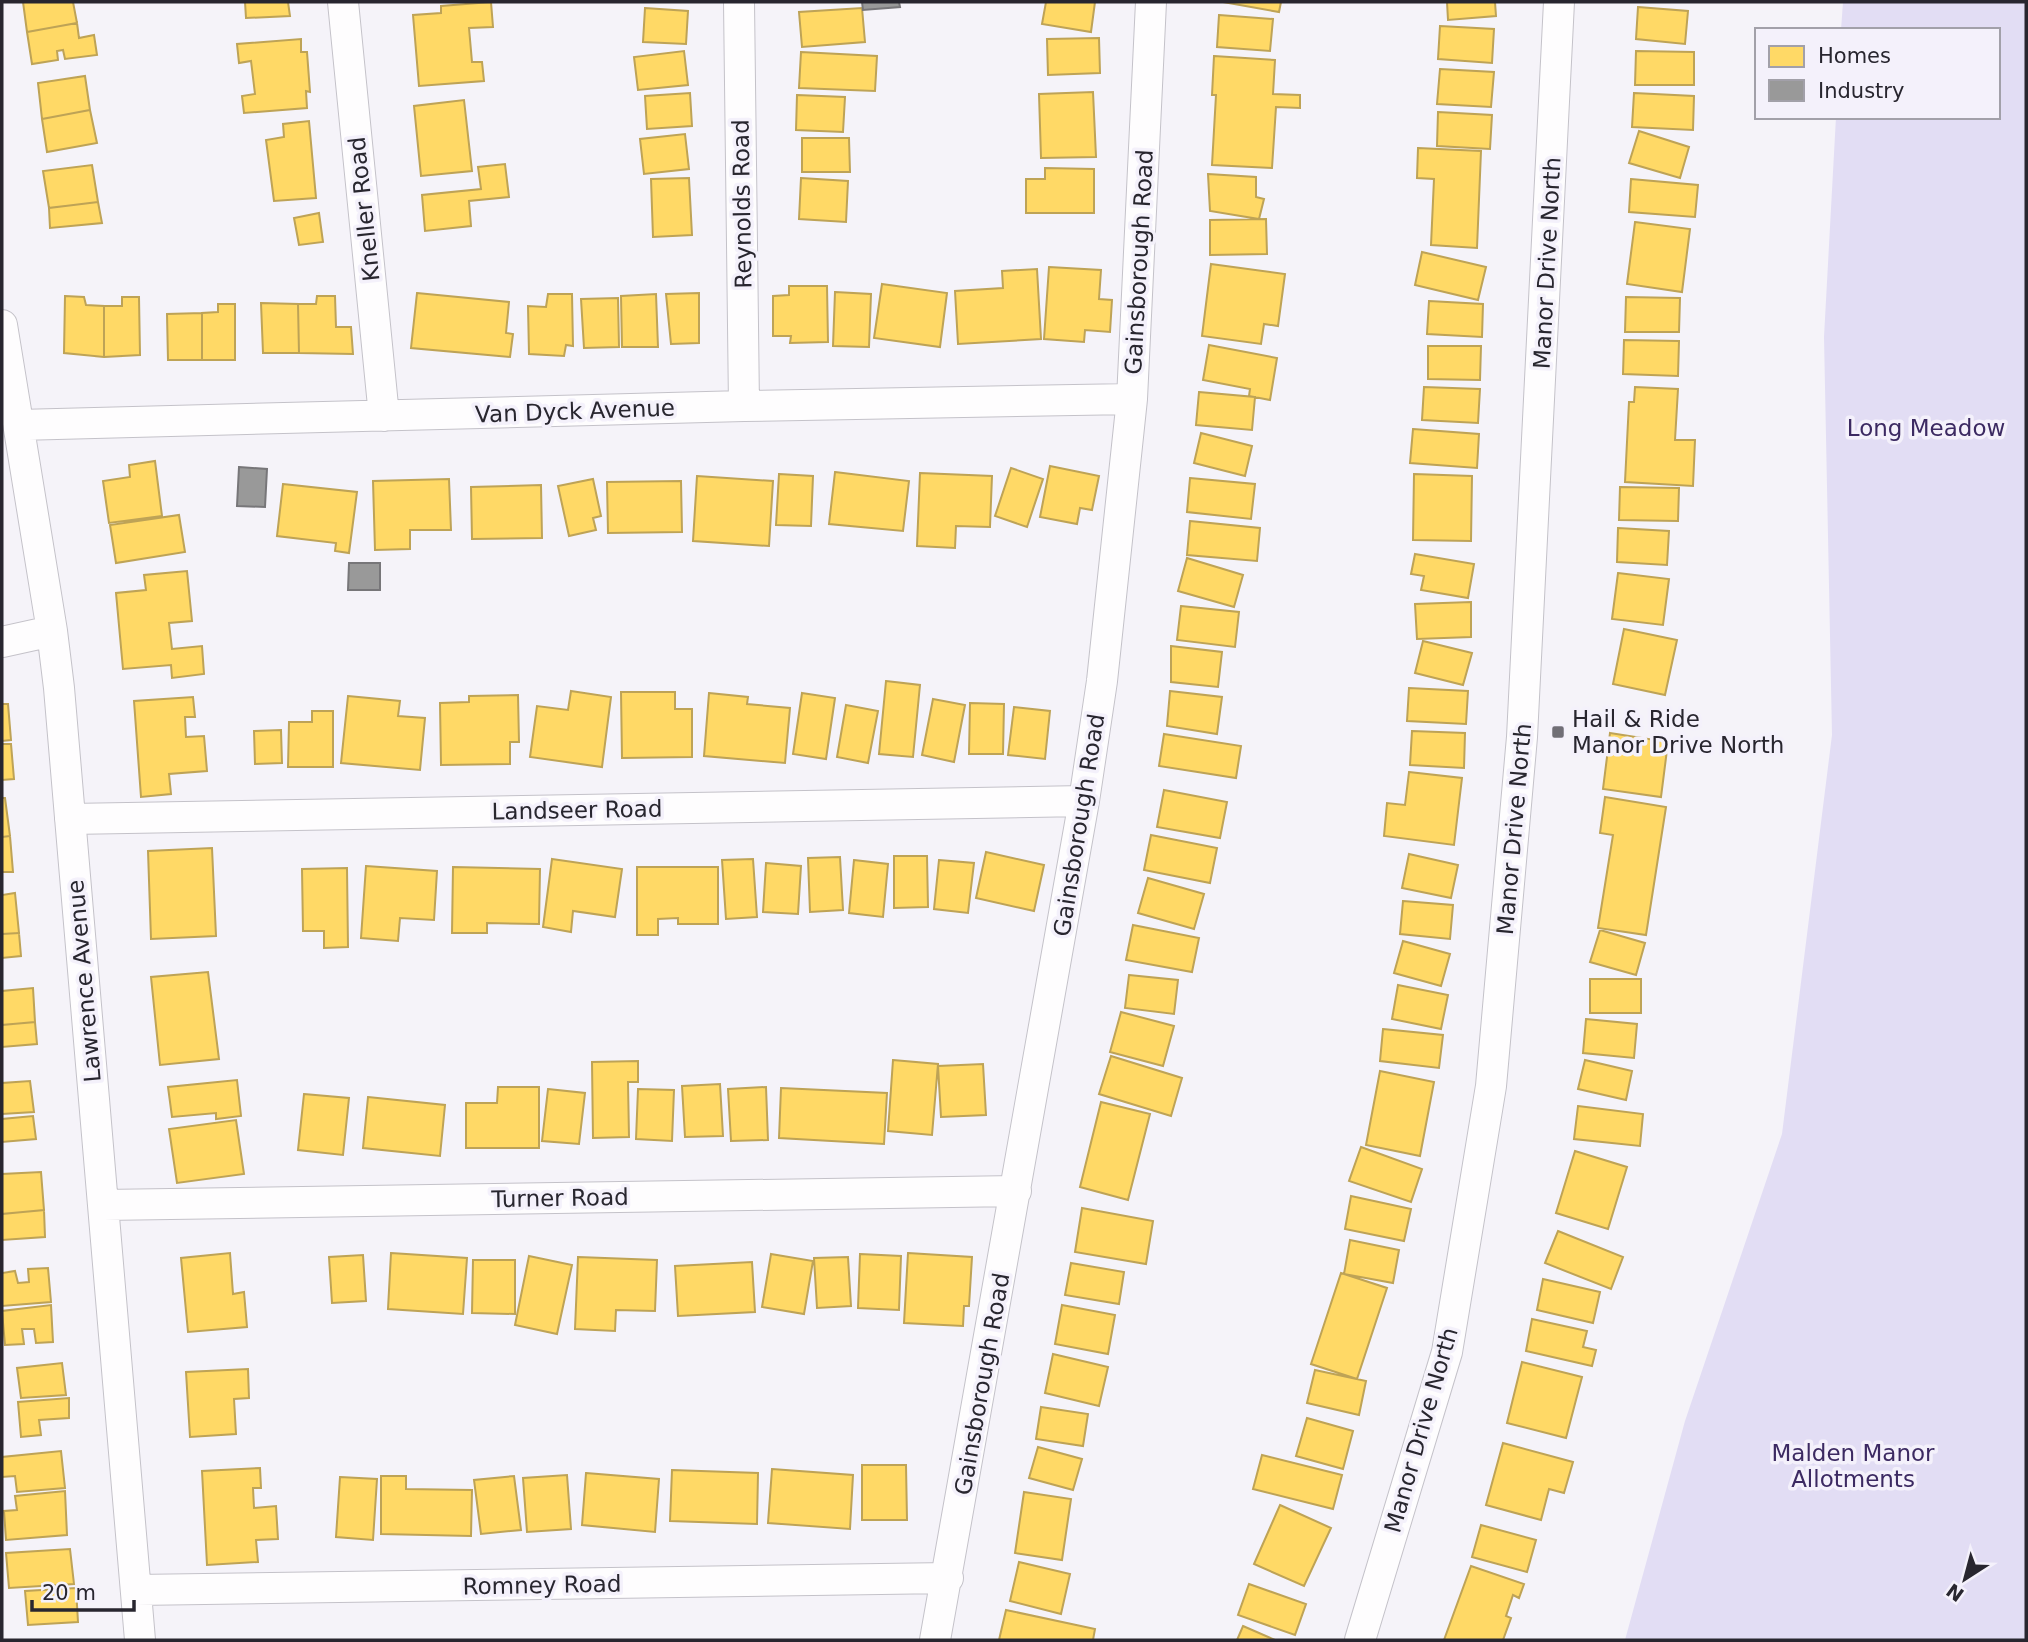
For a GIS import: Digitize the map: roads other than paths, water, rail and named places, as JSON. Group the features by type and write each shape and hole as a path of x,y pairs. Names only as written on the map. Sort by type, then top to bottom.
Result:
{"street":[{"name":"Kneller Road","path":"343,2 384,416"},
{"name":"Reynolds Road","path":"739,2 744,406"},
{"name":"Gainsborough Road","path":"935,1640 1084,801 1102,681 1132,399 1152,2"},
{"name":"Manor Drive North","path":"1360,1640 1447,1353 1491,1086 1522,737 1559,2"},
{"name":"Lawrence Avenue","path":"2,325 52,631 140,1640"},
{"name":"Van Dyck Avenue","path":"19,425 1132,399"},
{"path":"2,642 52,631"},
{"name":"Landseer Road","path":"70,819 1084,801"},
{"name":"Turner Road","path":"103,1205 1016,1191"},
{"name":"Romney Road","path":"136,1590 948,1578"}],"place":[{"name":"Hail & Ride Manor Drive North","path":"1558,732"}],"park label":[{"name":"Long Meadow","path":"1926,428"},
{"name":"Malden Manor Allotments","path":"1853,1466"}]}
